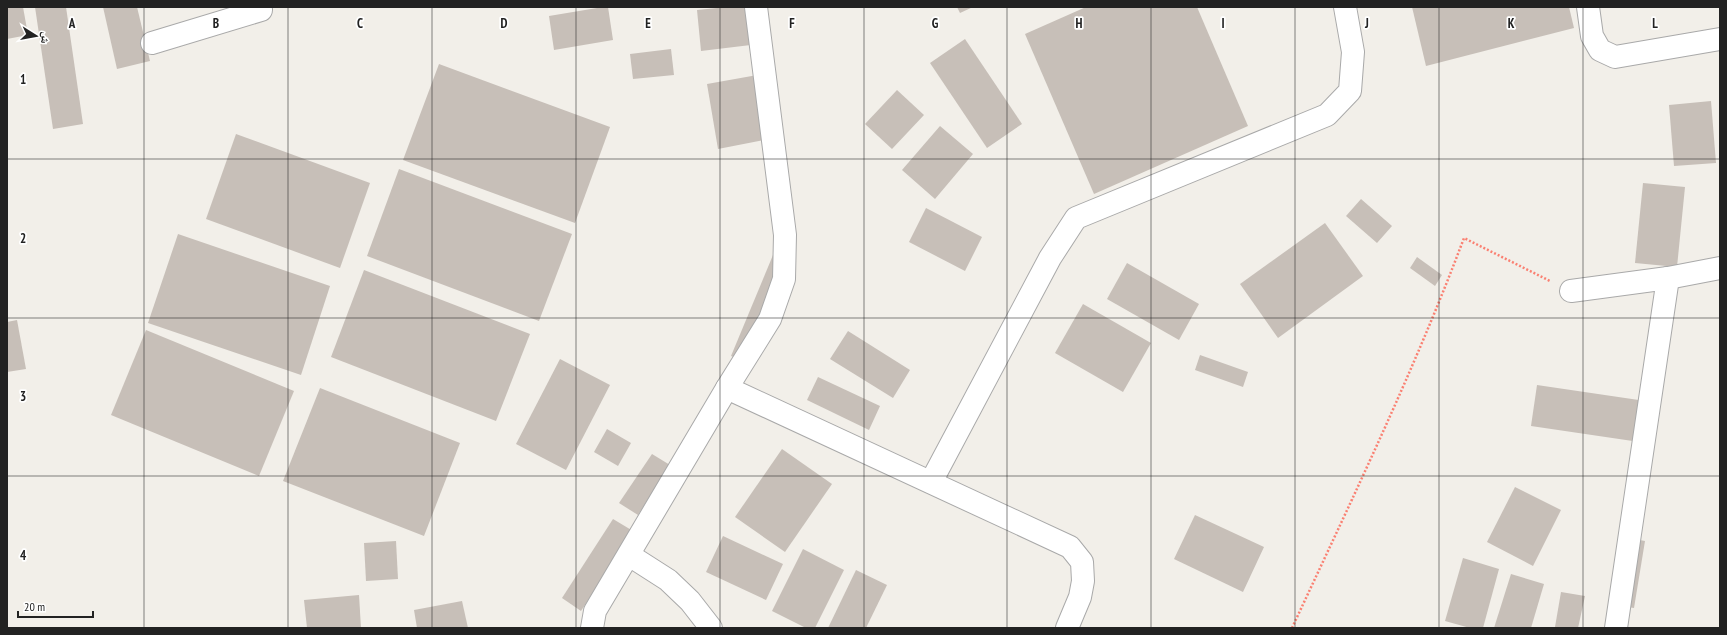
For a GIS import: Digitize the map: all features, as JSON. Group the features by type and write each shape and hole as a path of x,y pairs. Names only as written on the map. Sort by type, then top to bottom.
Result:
{"street":[{"path":"152,43 261,10 260,7"},
{"path":"592,628 595,611 727,388 770,319 784,279 785,235 756,7"},
{"path":"931,482 1050,258 1076,218 1327,115 1350,90 1353,52 1345,7"},
{"path":"1588,7 1592,36 1600,50 1615,57 1720,39"},
{"path":"1571,291 1668,278 1720,268"},
{"path":"1616,628 1668,278"},
{"path":"727,388 1070,547 1082,562 1083,581 1080,597 1067,628"},
{"path":"629,555 668,580 690,601 711,628"}],"path":[{"path":"1292,628 1374,453 1441,300 1464,238 1571,291"}],"building":[{"path":"7,7 23,7 28,35 7,39"},
{"path":"35,7 66,7 83,124 53,129"},
{"path":"103,7 137,7 150,61 117,69"},
{"path":"608,7 613,40 554,50 549,16"},
{"path":"727,7 755,7 759,44 701,51 697,10"},
{"path":"957,7 973,7 960,13"},
{"path":"1086,7 1197,7 1248,126 1094,194 1025,34"},
{"path":"1412,7 1569,7 1574,28 1426,66"},
{"path":"965,39 1022,124 987,148 930,63"},
{"path":"671,49 674,75 633,79 630,54"},
{"path":"439,64 610,127 575,223 403,160"},
{"path":"763,74 775,138 718,149 707,84"},
{"path":"897,90 924,115 892,149 865,124"},
{"path":"1711,101 1716,163 1674,166 1669,105"},
{"path":"940,126 973,154 935,199 902,170"},
{"path":"236,134 370,183 340,268 206,219"},
{"path":"399,169 572,234 539,321 367,256"},
{"path":"1643,183 1685,187 1677,267 1635,263"},
{"path":"1361,199 1392,226 1377,243 1346,216"},
{"path":"926,208 982,237 965,271 909,242"},
{"path":"1325,223 1363,276 1278,338 1240,284"},
{"path":"178,234 330,286 301,375 148,323"},
{"path":"773,255 794,264 752,365 731,356"},
{"path":"1417,257 1442,275 1435,286 1410,268"},
{"path":"1127,263 1199,304 1179,340 1107,299"},
{"path":"364,270 530,334 496,421 331,357"},
{"path":"1083,304 1151,343 1123,392 1055,353"},
{"path":"17,320 26,369 7,372 7,322"},
{"path":"146,330 294,391 259,476 111,415"},
{"path":"848,331 910,370 893,398 830,359"},
{"path":"1200,355 1248,372 1243,387 1195,370"},
{"path":"560,359 610,385 566,470 516,444"},
{"path":"818,377 880,406 869,430 807,400"},
{"path":"1537,385 1659,403 1653,444 1531,426"},
{"path":"320,388 460,443 424,536 283,481"},
{"path":"607,429 631,443 618,466 594,452"},
{"path":"782,449 832,484 785,552 735,517"},
{"path":"652,454 670,465 638,515 619,503"},
{"path":"1515,487 1561,510 1533,566 1487,542"},
{"path":"1195,515 1264,547 1243,592 1174,559"},
{"path":"613,519 633,531 581,611 562,598"},
{"path":"723,536 783,564 766,600 706,572"},
{"path":"1624,537 1645,541 1634,608 1613,605"},
{"path":"396,541 398,579 366,581 364,543"},
{"path":"803,549 844,570 815,628 806,628 772,611"},
{"path":"1463,558 1499,569 1483,628 1470,628 1445,621"},
{"path":"856,570 887,585 866,628 828,628"},
{"path":"1511,574 1544,584 1531,628 1494,628"},
{"path":"1561,592 1585,596 1578,628 1555,627"},
{"path":"359,595 361,628 307,628 304,600"},
{"path":"462,601 468,628 417,628 414,610"}]}
